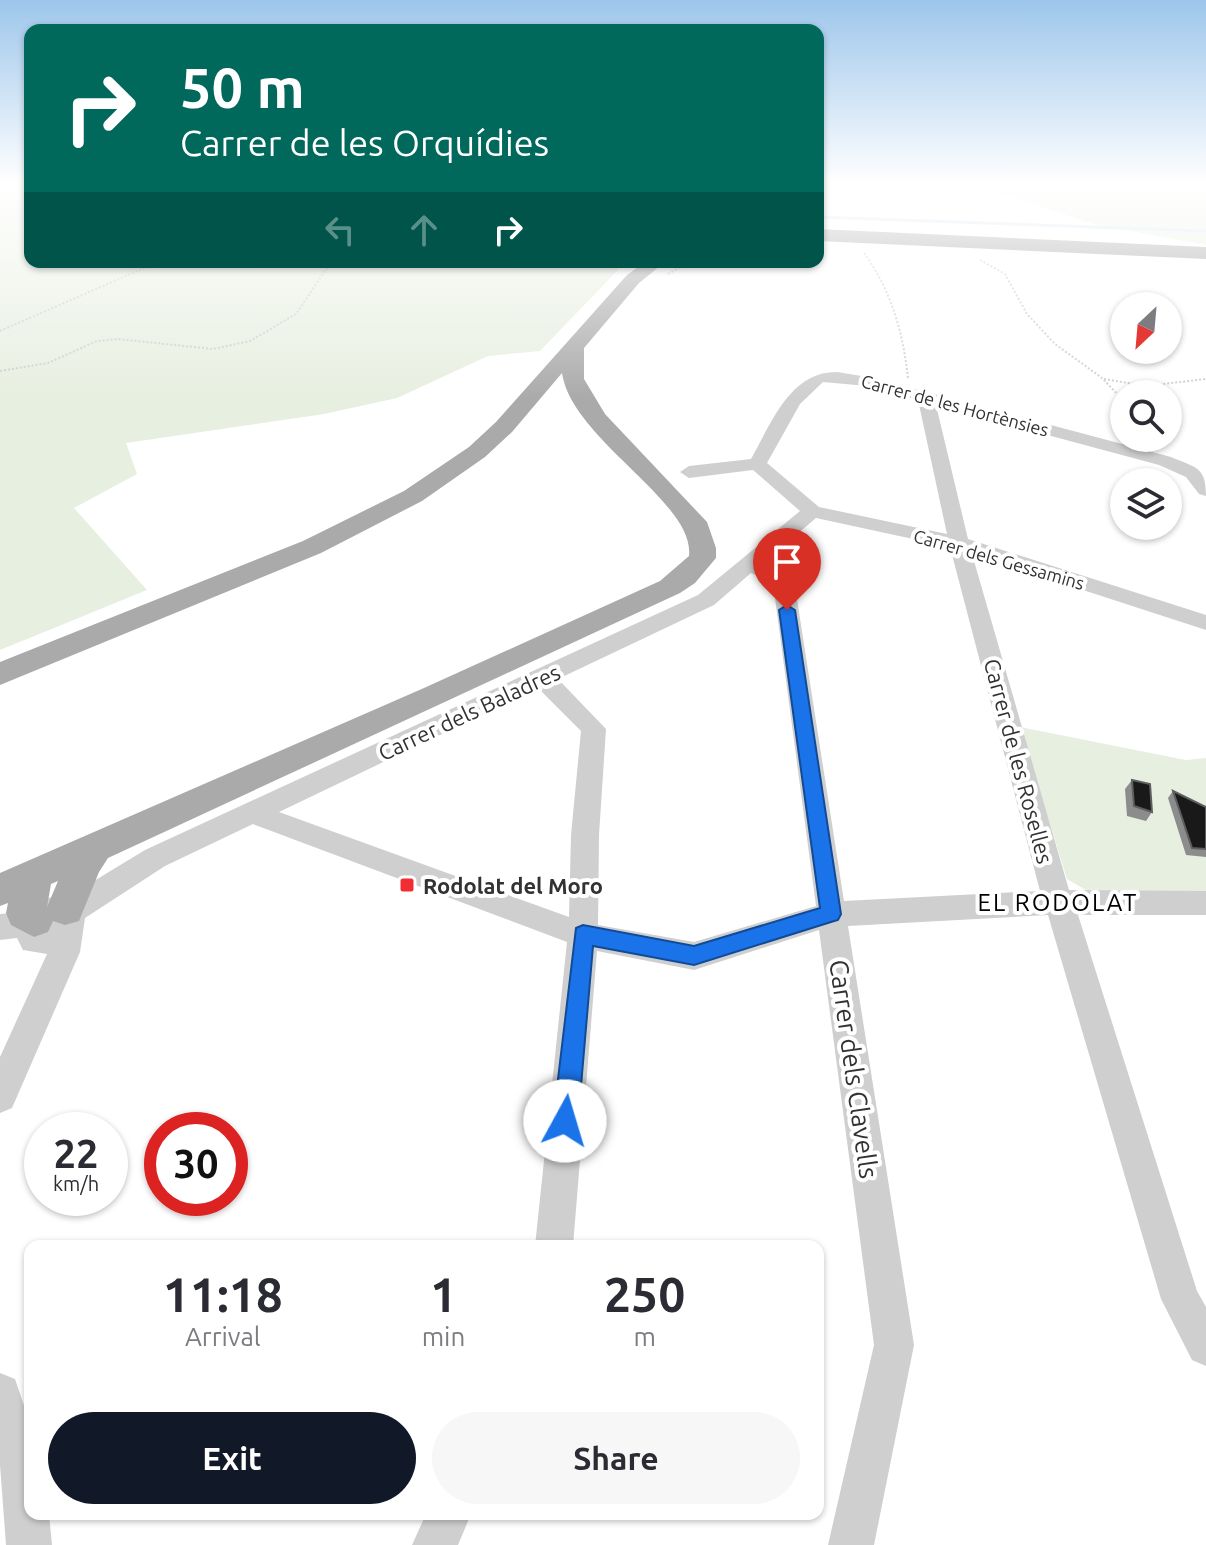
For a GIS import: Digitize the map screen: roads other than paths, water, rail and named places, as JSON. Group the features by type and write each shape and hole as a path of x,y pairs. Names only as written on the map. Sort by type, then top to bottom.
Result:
{"main road":[{"path":"588,328 594,313 623,277 625,268"},
{"path":"0,674 312,547 375,517 451,471 504,427 633,279 651,268"},
{"path":"574,346 576,412"},
{"path":"37,913 95,848 632,606 685,577 702,558 698,528 576,412 547,390 544,380"},
{"path":"504,427 524,416 576,412"}],"street":[{"name":"Carrer de les Hortènsies","path":"757,464 802,389 815,379 838,376 917,394 1165,461 1193,473 1206,490"},
{"name":"Carrer de les Roselles","path":"917,394 1058,902 1069,929 1180,1299 1206,1346"},
{"path":"689,472 757,464"},
{"name":"Carrer dels Gessamins","path":"757,464 812,511 959,543 1206,623"},
{"name":"Carrer dels Baladres","path":"37,913 91,912 108,888 155,858 706,600 812,511"},
{"name":"Carrer dels Clavells","path":"749,564 783,580 894,1345 851,1545"},
{"path":"542,678 594,729 585,835 583,935 555,1240"},
{"path":"252,813 583,935 694,956 831,914 1058,902 1206,903"},
{"path":"0,1096 51,977 41,968 37,913"},
{"path":"0,1394 24,1473"},
{"path":"28,1520 29,1545"},
{"path":"435,1545 446,1520"}],"place":[{"name":"Rodolat del Moro","path":"407,885"}],"district":[{"name":"EL RODOLAT","path":"1058,902"}]}
